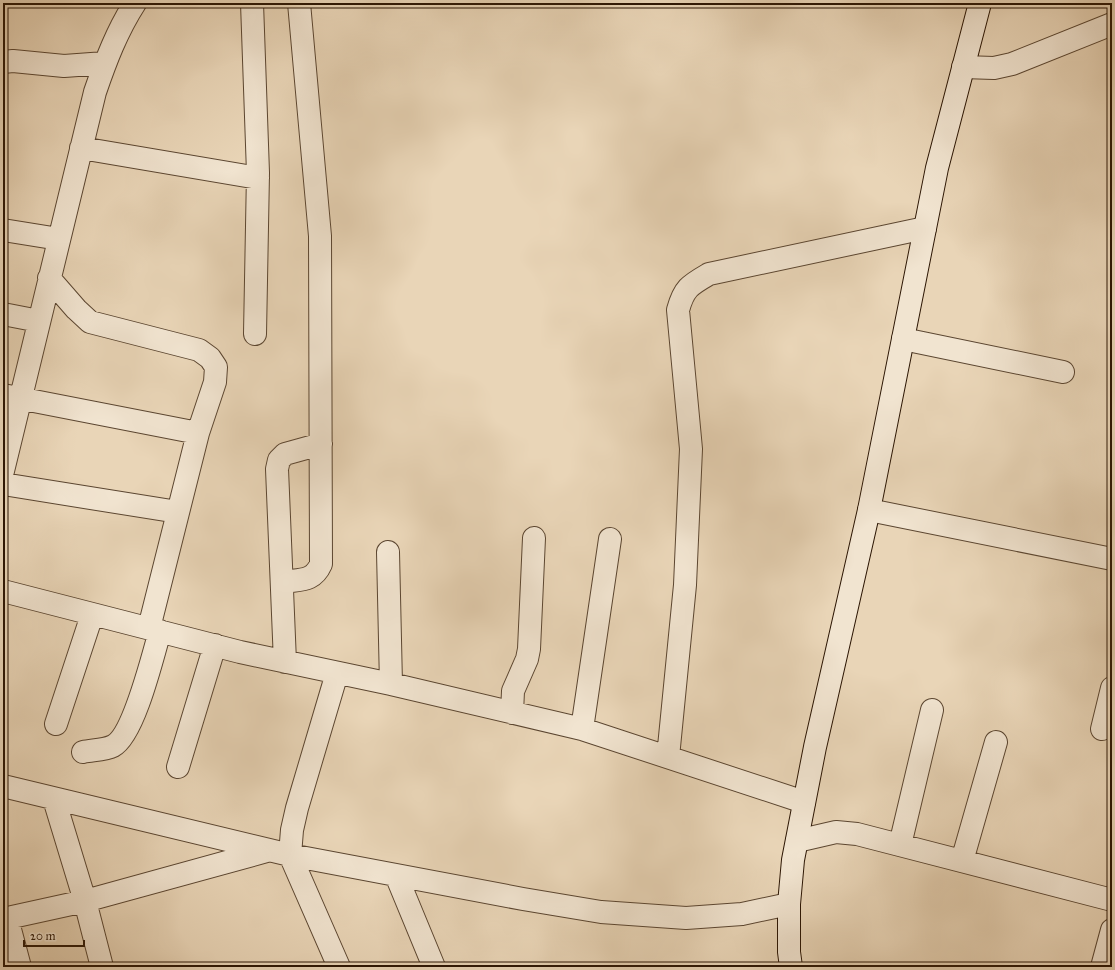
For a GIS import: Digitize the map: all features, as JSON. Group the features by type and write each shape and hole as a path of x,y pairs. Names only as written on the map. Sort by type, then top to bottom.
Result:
{"street":[{"path":"3,471 12,397 39,321 95,92 105,63 121,26 135,3"},
{"path":"252,3 258,178 255,334"},
{"path":"283,582 311,578 317,573 321,564 320,236 299,3"},
{"path":"791,967 789,952 789,904 793,860 804,802 869,510 937,168 980,3"},
{"path":"963,67 994,68 1012,64 1112,24"},
{"path":"3,62 14,61 64,66 105,63"},
{"path":"81,148 258,178"},
{"path":"668,757 685,585 692,449 678,310 683,295 689,285 709,274 925,228"},
{"path":"3,230 59,239"},
{"path":"49,278 76,310 90,322 199,350 210,358 216,367 215,382 198,433 178,512 147,679 130,724 122,738 114,745 83,752"},
{"path":"3,314 39,321"},
{"path":"903,340 1063,372"},
{"path":"12,397 198,433"},
{"path":"285,662 283,582 277,469 279,460 285,454 321,444"},
{"path":"3,484 178,512"},
{"path":"869,510 1112,559"},
{"path":"512,713 513,691 527,659 529,649 534,538"},
{"path":"582,729 610,539"},
{"path":"388,552 391,684"},
{"path":"3,591 92,615 285,662 391,684 582,729 804,802"},
{"path":"56,724 92,615"},
{"path":"178,767 215,645"},
{"path":"20,967 5,918 85,901 280,853 292,830 297,808 337,673"},
{"path":"1102,729 1112,688"},
{"path":"900,845 932,710"},
{"path":"962,861 996,742"},
{"path":"3,786 280,853 396,876 601,912 686,918 742,914 789,904"},
{"path":"54,799 85,901 102,967"},
{"path":"797,840 836,832 857,834 1112,900"},
{"path":"280,853 339,967"},
{"path":"396,876 434,967"},
{"path":"1102,967 1112,930"}]}
